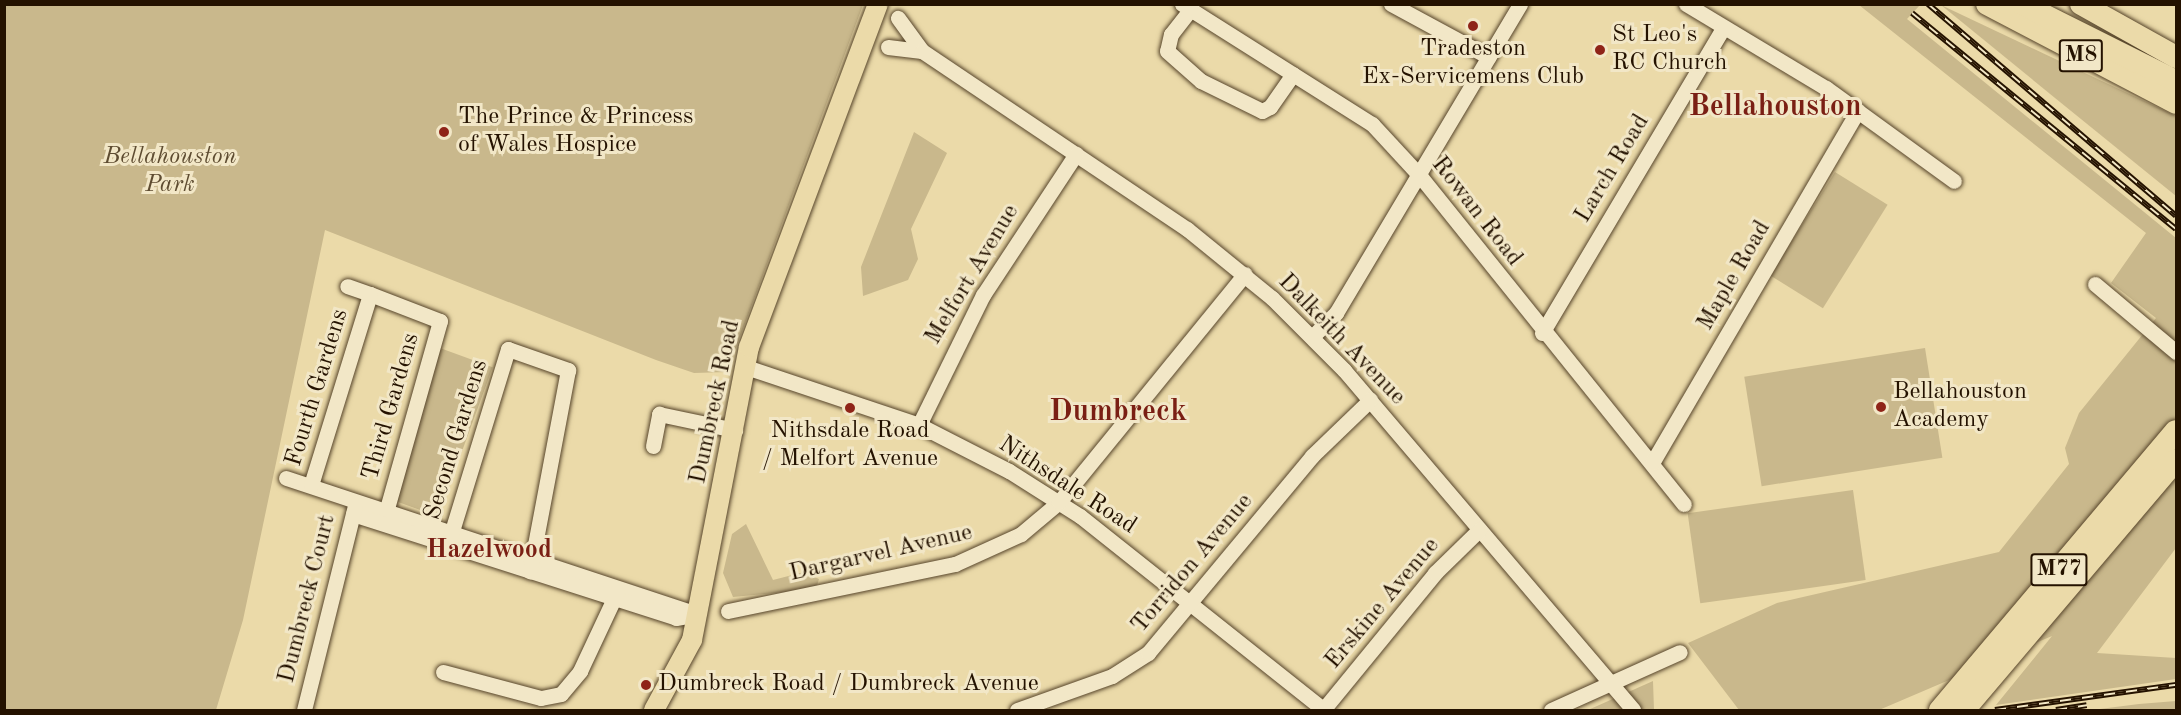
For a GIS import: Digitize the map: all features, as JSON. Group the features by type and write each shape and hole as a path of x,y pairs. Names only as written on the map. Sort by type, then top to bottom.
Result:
{"highway":[{"name":"M8","path":"1987,4 2176,103"},
{"name":"M8","path":"2022,4 2176,81"},
{"name":"M8","path":"2089,9 2176,39"},
{"name":"M8","path":"2089,9 2176,57"},
{"name":"M77","path":"1940,710 2176,430"},
{"name":"M77","path":"1966,708 2176,460"},
{"name":"M77","path":"2116,531 2176,473"}],"main road":[{"name":"Dumbreck Road","path":"654,711 688,650 698,614 746,367 878,4"}],"street":[{"path":"1391,4 1489,57"},
{"path":"1313,336 1336,313 1420,176 1520,4"},
{"path":"1686,4 1858,111 1954,181"},
{"path":"1186,7 1171,34 1167,51 1201,81 1262,111 1270,107 1293,74"},
{"name":"Rowan Road","path":"1186,7 1372,124 1420,176 1542,333 1684,504"},
{"name":"Dalkeith Avenue","path":"898,18 922,51 1076,154 1245,274 1313,336 1370,400 1633,711"},
{"name":"Larch Road","path":"1542,333 1723,28"},
{"name":"Dalkeith Avenue","path":"888,47 922,51"},
{"name":"Maple Road","path":"1652,463 1858,111"},
{"name":"Melfort Avenue","path":"919,425 983,295 1076,154"},
{"name":"Dargarvel Avenue","path":"728,610 974,558 1021,534 1059,502 1245,274"},
{"path":"2095,284 2176,352"},
{"name":"Fourth Gardens","path":"311,485 370,294 347,286"},
{"name":"Third Gardens","path":"370,294 440,321 387,508"},
{"name":"Second Gardens","path":"450,537 508,349 568,370 531,565"},
{"name":"Nithsdale Road","path":"746,367 919,425 1059,502 1192,604 1324,710"},
{"name":"Torridon Avenue","path":"1017,711 1112,676 1148,653 1192,604 1312,456 1370,400"},
{"path":"653,446 659,414 735,430"},
{"path":"286,478 387,508 450,537 617,592 676,618 698,614"},
{"name":"Dumbreck Court","path":"304,711 356,499"},
{"path":"353,514 450,537"},
{"name":"Erskine Avenue","path":"1324,710 1436,573 1479,530"},
{"path":"443,672 541,698 561,694 580,671 617,592"},
{"path":"1551,711 1608,681 1680,652"}],"green space":[{"name":"Bellahouston Park","path":"4,5 863,5 727,372 694,373 656,360 325,230 243,620 216,710 5,710"},
{"path":"1859,5 1920,5 1907,19 2176,238 2176,548 2097,653 2176,658 2176,679 1996,705 2052,636 1879,710 1739,710 1688,643 1777,603 1999,552 2069,464 2065,448 2079,413 2156,318 2111,283 2146,233"},
{"path":"1941,5 2176,116 2176,196 2055,98"},
{"path":"914,132 947,153 911,229 918,259 908,280 863,296 861,267"},
{"path":"1835,172 1888,205 1823,308 1770,275"},
{"path":"440,348 493,367 438,517 386,497"},
{"path":"1925,348 1942,458 1762,486 1744,377"},
{"path":"1853,490 1866,580 1700,603 1688,513"},
{"path":"746,524 773,580 804,572 819,579 816,589 733,597 723,573 732,534"},
{"path":"1653,681 1654,710 1588,710 1597,706"},
{"path":"2176,701 2176,710 2092,710 2139,704"}],"railway":[{"path":"1928,4 2176,216"},
{"path":"1912,13 2176,229"},
{"path":"1995,710 2176,685"},
{"path":"2056,710 2087,705"}],"place":[{"name":"Tradeston Ex-Servicemens Club","path":"1473,26"},
{"name":"St Leo's RC Church","path":"1600,50"},
{"name":"The Prince & Princess of Wales Hospice","path":"444,132"},
{"name":"Bellahouston Academy","path":"1881,407"},
{"name":"Nithsdale Road / Melfort Avenue","path":"850,408"},
{"name":"Dumbreck Road / Dumbreck Avenue","path":"646,685"}],"district":[{"name":"Bellahouston","path":"1775,107"},
{"name":"Dumbreck","path":"1118,412"},
{"name":"Hazelwood","path":"489,551"}]}
